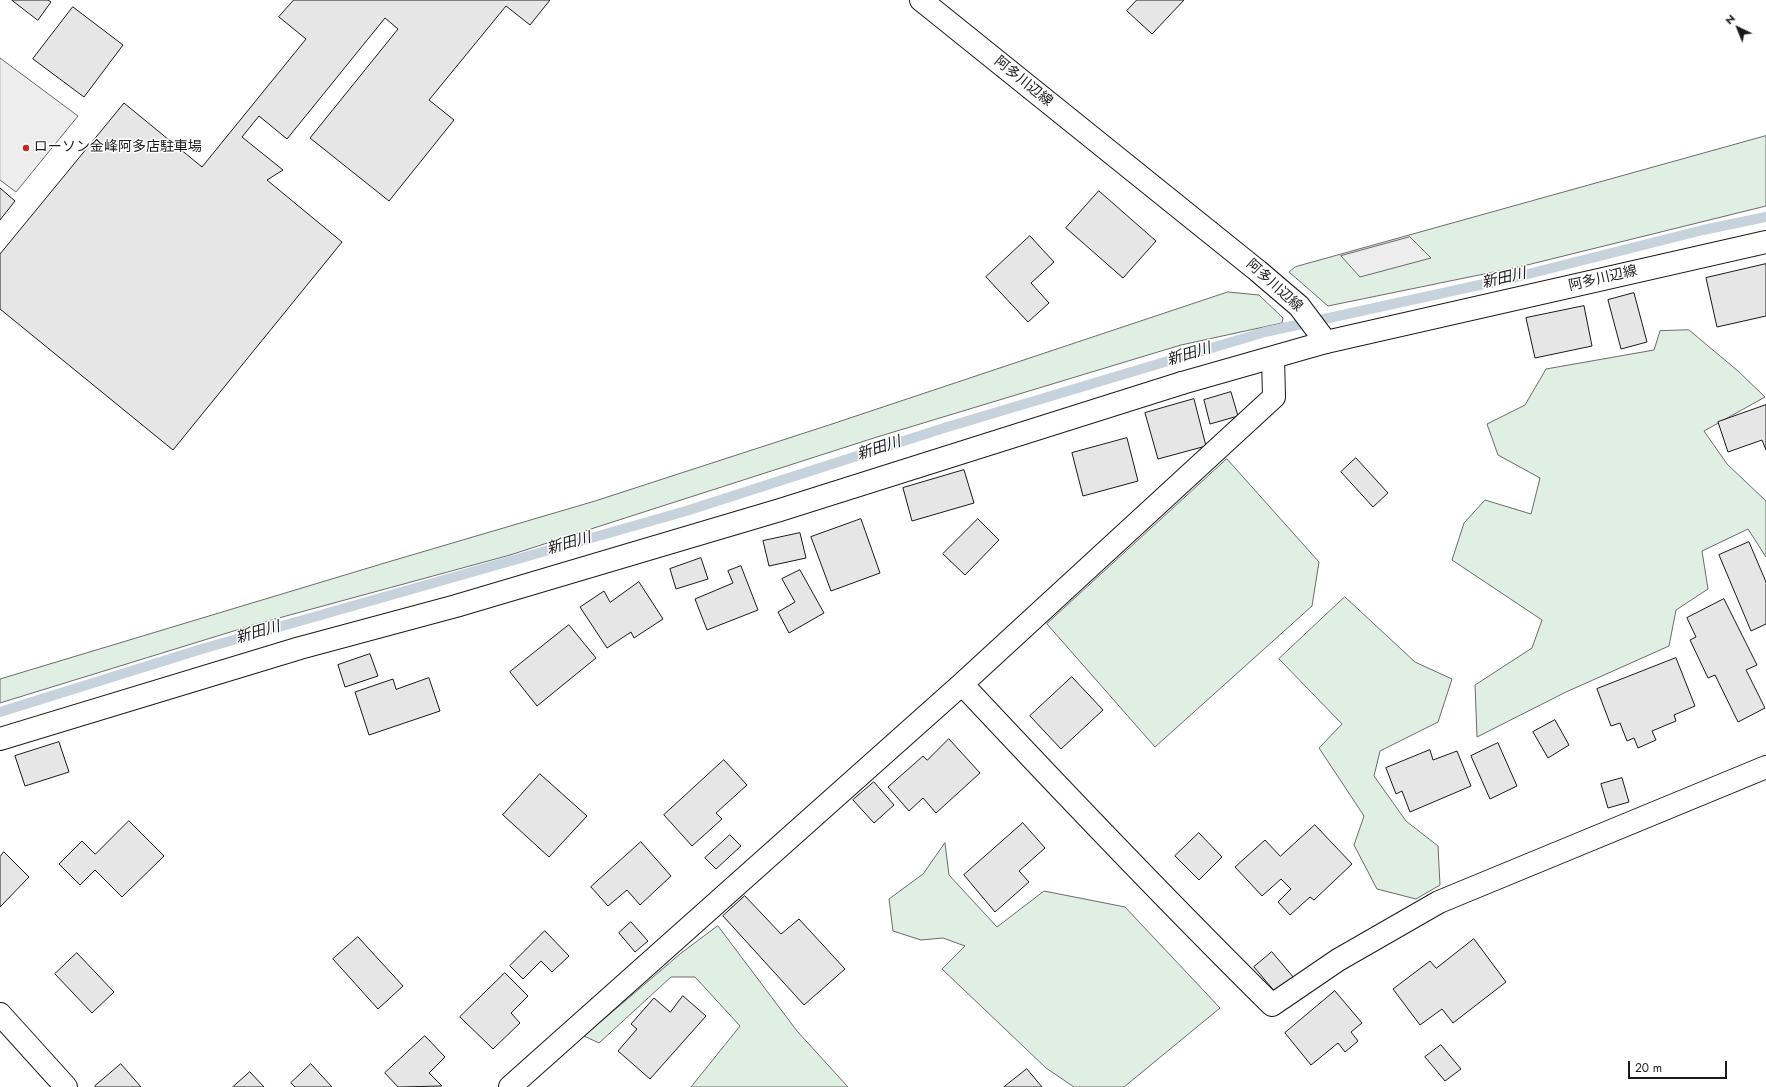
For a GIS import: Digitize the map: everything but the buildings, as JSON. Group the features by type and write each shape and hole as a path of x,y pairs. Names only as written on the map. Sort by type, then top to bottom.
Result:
{"street":[{"name":"阿多川辺線","path":"921,0 1258,271 1305,313 1322,336 1766,242"},
{"path":"0,739 300,648 456,606 780,510 1182,383 1274,358 1322,336"},
{"path":"510,1087 962,684 1274,397 1274,358"},
{"path":"962,684 1065,795 1272,1005 1338,960 1439,902 1766,767"},
{"path":"0,1014 66,1087"}],"green space":[{"path":"1766,136 1766,206 1523,266 1328,306 1289,272 1295,267"},
{"path":"1228,292 1259,295 1283,318 1282,323 1181,345 877,437 510,555 253,625 0,703 0,679 595,501"},
{"path":"1689,330 1738,371 1765,397 1704,431 1727,464 1766,501 1766,557 1748,529 1702,551 1708,589 1676,610 1669,646 1566,692 1477,737 1475,685 1532,648 1542,620 1452,560 1464,523 1485,500 1531,514 1540,478 1498,455 1487,424 1525,405 1546,369 1654,350 1660,331"},
{"path":"1227,459 1319,562 1312,606 1155,747 1047,624"},
{"path":"1345,597 1415,662 1452,679 1438,722 1380,751 1374,776 1406,821 1438,846 1440,885 1416,899 1377,889 1354,845 1364,816 1319,748 1342,724 1279,659"},
{"path":"945,843 949,875 997,927 1044,891 1125,907 1220,1008 1124,1087 1074,1087 1046,1068 942,969 965,946 943,938 921,940 893,931 889,899 923,874"},
{"path":"718,926 797,1031 848,1087 691,1087 740,1026 695,977 671,977 599,1043 584,1036 680,954"}],"shaded area":[{"name":"ローソン金峰阿多店駐車場","path":"0,58 78,116 16,192 0,180"},
{"path":"1410,237 1431,258 1360,277 1341,256"}],"waterway":[{"name":"新田川","path":"0,712 205,648 686,511 944,428 1265,332 1516,277 1703,230 1766,217"}],"place":[{"name":"ローソン金峰阿多店駐車場","path":"26,148"}]}
